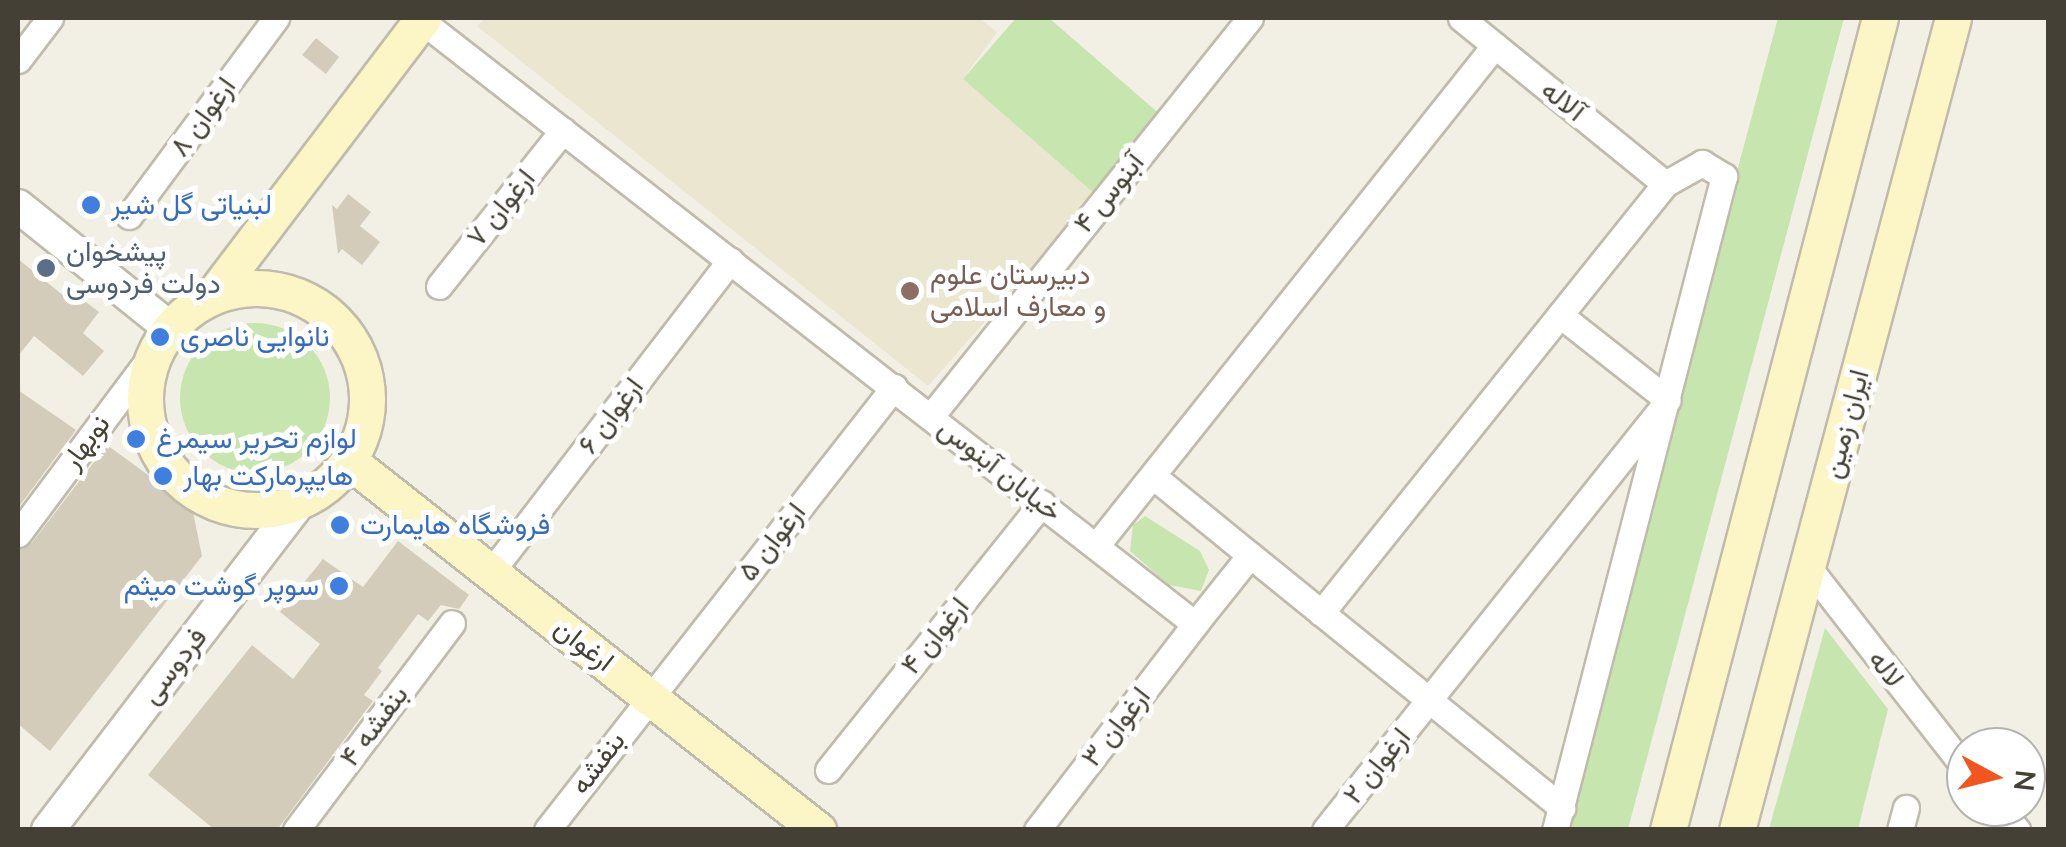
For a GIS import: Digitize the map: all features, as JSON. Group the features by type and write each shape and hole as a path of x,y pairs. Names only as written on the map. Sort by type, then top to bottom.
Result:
{"main road":[{"path":"213,295 275,288 331,316 352,340 368,400 349,461 300,502 268,510 234,509 202,498 176,477 156,450 146,418 145,383 162,339 213,295 421,18"},
{"path":"1668,830 1880,18"},
{"name":"ایران زمین","path":"1738,830 1954,18"},
{"name":"ارغوان","path":"349,461 818,830"}],"street":[{"path":"18,60 50,18"},
{"name":"ارغوان ۸","path":"130,216 276,18"},
{"name":"خیابان آبنوس","path":"421,18 1195,624"},
{"name":"آبنوس ۴","path":"931,416 1250,18"},
{"name":"آلاله","path":"1461,18 1665,184"},
{"path":"1096,546 1495,46"},
{"name":"ارغوان ۷","path":"439,286 563,130"},
{"path":"1153,476 1429,702 1559,818 1724,176 1702,163 1665,184 1321,613"},
{"path":"20,214 162,339"},
{"name":"ارغوان ۶","path":"491,572 730,260"},
{"path":"1560,315 1668,400"},
{"name":"نوبهار","path":"18,534 162,339"},
{"name":"ارغوان ۵","path":"649,696 894,387"},
{"name":"ارغوان ۲","path":"1325,830 1668,400"},
{"name":"فردوسی","path":"48,830 300,502"},
{"name":"ارغوان ۴","path":"828,770 1042,502"},
{"path":"1195,624 1250,556"},
{"name":"لاله","path":"1808,567 1946,743"},
{"name":"بنفشه ۴","path":"296,830 452,623"},
{"name":"ارغوان ۳","path":"1036,830 1195,624"},
{"name":"بنفشه","path":"547,830 649,696"}],"shaded area":[{"name":"دبیرستان علوم و معارف اسلامی","path":"485,18 979,18 997,32 963,79 1096,195 928,386 477,26"}],"green space":[{"path":"1016,18 1049,18 1163,117 1096,195 963,79"},
{"path":"1778,18 1844,18 1628,829 1561,830"},
{"path":"255,323 284,329 308,345 324,369 330,398 324,427 308,451 284,467 255,473 226,467 202,451 186,427 180,398 186,369 202,345 226,329"},
{"path":"1145,516 1200,551 1209,570 1201,591 1169,585 1130,551 1133,525"},
{"path":"1825,628 1888,709 1858,829 1769,829"}],"building":[{"path":"316,38 339,57 326,74 302,55"},
{"path":"348,194 371,212 360,226 380,242 362,265 342,249 338,254 332,205 337,209"},
{"path":"18,259 69,300 74,293 99,312 83,333 104,351 83,376 34,336 18,356"},
{"path":"18,390 76,430 18,508"},
{"path":"107,445 192,507 202,556 50,751 18,724 18,550 31,544"},
{"path":"398,541 469,595 459,609 441,605 428,621 418,614 378,668 382,671 364,695 373,701 277,830 215,830 148,775 252,645 293,679 320,644 280,612 323,559 363,587"}],"place":[{"name":"لبنیاتی گل شیر","path":"91,205"},
{"name":"پیشخوان دولت فردوسی","path":"46,268"},
{"name":"دبیرستان علوم و معارف اسلامی","path":"910,291"},
{"name":"نانوایی ناصری","path":"160,337"},
{"name":"لوازم تحریر سیمرغ","path":"136,439"},
{"name":"هایپرمارکت بهار","path":"163,476"},
{"name":"فروشگاه هایمارت","path":"340,525"},
{"name":"سوپر گوشت میثم","path":"339,586"}]}
